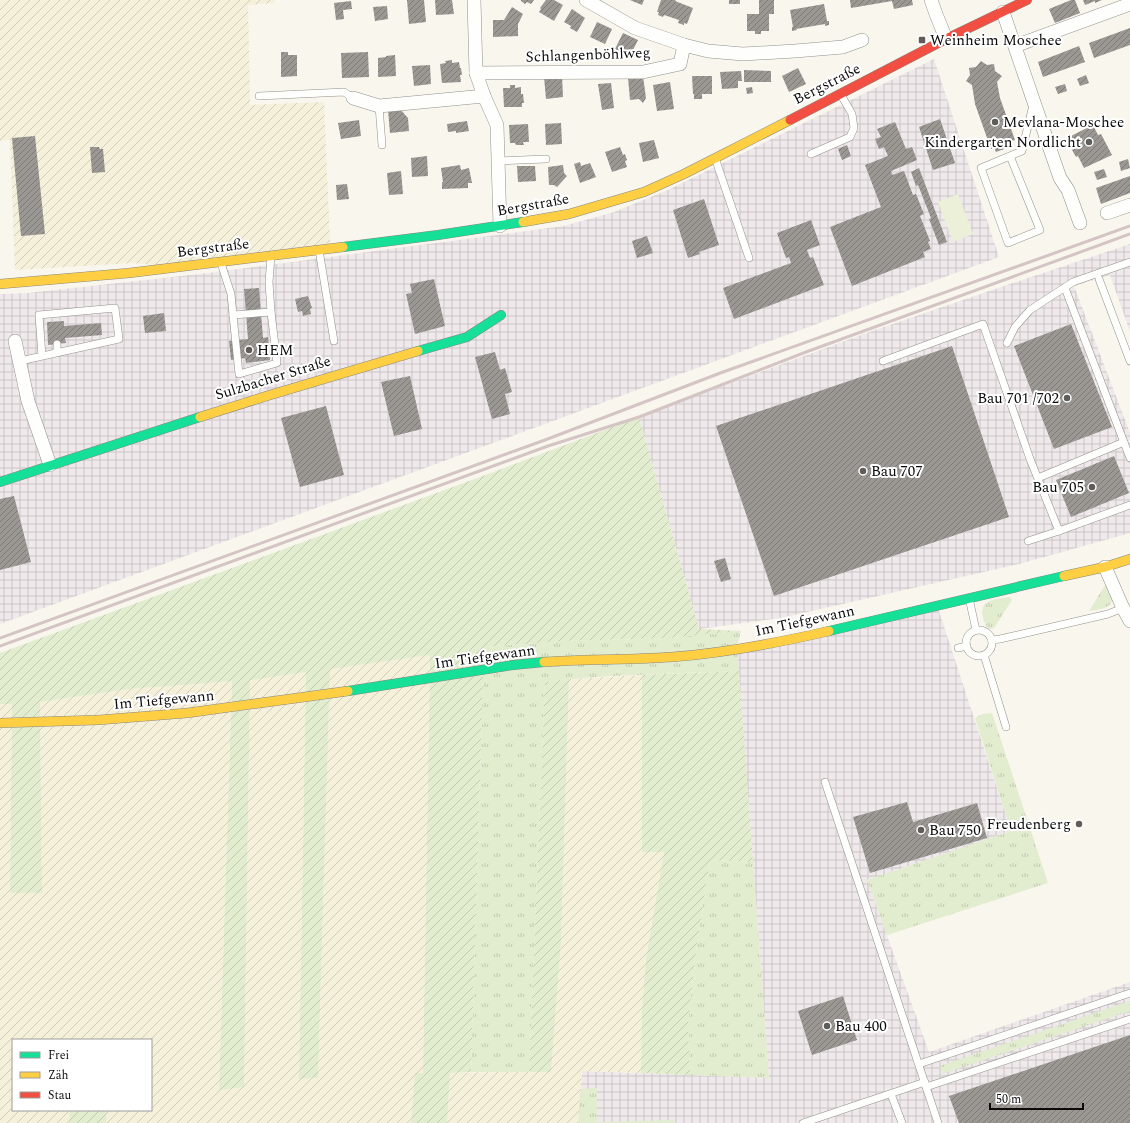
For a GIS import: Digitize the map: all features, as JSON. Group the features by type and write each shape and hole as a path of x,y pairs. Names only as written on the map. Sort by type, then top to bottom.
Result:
{"street":[{"path":"474,0 476,73 496,125 500,226"},
{"path":"586,0 635,28 708,51 743,54 843,47 862,40"},
{"path":"931,0 946,39"},
{"name":"Bergstraße","path":"0,284 128,273 271,256 438,235 569,214 644,192 684,174 946,39 1027,0"},
{"path":"1015,46 1130,4"},
{"path":"1003,12 1060,178 1068,190 1080,223"},
{"name":"Schlangenböhlweg","path":"476,73 643,72 680,64 684,44"},
{"path":"353,98 379,106 484,96"},
{"path":"1107,213 1130,205"},
{"name":"Sulzbacher Straße","path":"0,482 270,395 467,337 502,315"},
{"path":"15,341 28,401 50,465"},
{"name":"Im Tiefgewann","path":"0,723 98,720 179,714 319,696 513,665 562,661 672,657 736,650 788,640 1105,567 1130,559"},
{"path":"1105,567 1130,621"}],"lane":[{"path":"260,96 344,92 353,98"},
{"path":"811,154 850,137 854,128 852,114 840,93"},
{"path":"1010,156 1040,230 1008,243 981,168 1022,151 1034,101"},
{"path":"379,106 382,145"},
{"path":"715,158 749,258"},
{"path":"498,161 546,159"},
{"path":"319,250 334,341"},
{"path":"220,261 231,294 239,374 277,363 269,282 271,256"},
{"path":"1007,343 1015,327 1030,310 1073,282 1130,262"},
{"path":"1099,279 1130,361"},
{"path":"1065,288 1130,458"},
{"path":"20,361 119,339 115,308 39,316 42,356"},
{"path":"233,315 271,312"},
{"path":"54,314 55,322"},
{"path":"883,361 983,324 1038,478 1059,531"},
{"path":"57,344 57,352"},
{"path":"1038,478 1124,442"},
{"path":"1028,541 1130,506"},
{"path":"969,598 976,630"},
{"path":"992,640 1000,640 1108,614 1123,608"},
{"path":"976,630 986,632 990,635 992,640 992,646 989,651 978,656 969,651 966,641 968,636 976,630"},
{"path":"958,648 967,646"},
{"path":"984,654 1006,727"},
{"path":"825,782 938,1123"},
{"path":"918,1064 1130,993"},
{"path":"803,1123 1130,1018"},
{"path":"891,1094 902,1123"}],"shaded area":[{"path":"0,0 274,0 274,3 248,5 250,105 324,102 330,243 200,269 133,263 15,270 10,140 0,141"},
{"path":"934,59 999,257 0,624 0,294 28,293 208,273 564,226 614,212 670,189"},
{"path":"1130,244 1130,332 1110,275 1074,286 1130,433 1130,533 1023,563 781,618 699,629 639,417 872,331"},
{"path":"937,605 1011,831 867,880 929,1052 1130,982 1130,1123 578,1123 582,1071 769,1078 737,647"},
{"path":"430,655 423,1073 415,1073 411,1123 106,1123 107,1111 152,1111 152,1039 12,1039 12,1111 70,1111 69,1123 0,1123 0,704 12,704 10,893 42,893 40,702 129,689 232,680 219,1090 244,1086 250,679 306,672 299,1079 318,1078 330,668"},
{"path":"642,675 642,852 664,852 646,959 642,1010 641,1073 582,1071 578,1123 447,1123 450,1073 551,1071 561,942 569,679"}],"green space":[{"path":"958,194 973,234 953,242 938,202"},
{"path":"639,417 699,629 741,631 669,638 566,641 484,647 471,1072 450,1073 447,1123 411,1123 415,1073 423,1073 430,655 330,669 318,1078 299,1079 306,672 250,680 244,1087 219,1090 232,681 129,689 40,702 42,893 10,893 12,704 0,704 0,653 491,473"},
{"path":"1107,584 1112,597 1111,604 1105,608 1089,611 1104,587"},
{"path":"1010,597 1012,600 994,628 988,628 982,615 985,604 993,600"},
{"path":"741,631 737,647 739,671 618,676 545,682 529,1072 471,1072 484,647 566,641 669,638"},
{"path":"739,671 753,862 710,860 697,944 688,1023 690,1075 641,1073 642,1010 646,959 664,852 642,852 642,675"},
{"path":"569,679 561,942 551,1072 529,1072 545,682"},
{"path":"992,713 1048,883 887,935 867,880 1011,831 975,718 983,714"},
{"path":"710,860 753,862 769,1078 690,1075 688,1023 697,944"},
{"path":"1130,1001 1130,1011 942,1074 940,1066"},
{"path":"597,1088 597,1122 675,1120 674,1123 578,1123 581,1089"},
{"path":"70,1111 107,1111 106,1123 69,1123"}],"building":[{"path":"407,0 424,0 426,22 409,24"},
{"path":"435,0 452,0 454,14 436,15"},
{"path":"521,0 534,0 531,4 527,2 525,4"},
{"path":"546,0 554,0 563,5 554,21 539,12"},
{"path":"630,0 644,0 642,5"},
{"path":"661,0 676,0 675,1 693,8 687,24 684,23 684,25 678,23 679,20 664,15 663,17 658,15 659,12 657,12"},
{"path":"729,0 740,0 740,4 729,4"},
{"path":"759,0 774,0 774,14 769,14 769,31 761,31 761,34 755,34 755,31 747,31 747,14 759,14"},
{"path":"850,0 912,0 913,5 894,9 892,1 851,8"},
{"path":"1071,0 1075,0 1080,13 1055,23 1049,9"},
{"path":"1083,0 1102,0 1085,5"},
{"path":"351,1 352,9 343,10 344,19 336,20 334,3"},
{"path":"824,4 829,25 825,26 825,24 792,31 793,27 790,10"},
{"path":"387,6 388,19 375,21 373,7"},
{"path":"512,7 523,14 518,24 518,36 493,37 493,20 504,20"},
{"path":"572,9 585,18 577,32 564,22"},
{"path":"597,22 612,29 605,44 590,37"},
{"path":"1130,28 1130,45 1094,58 1089,43"},
{"path":"623,33 638,40 630,56 615,49"},
{"path":"1079,46 1085,62 1043,77 1038,62"},
{"path":"281,52 288,52 288,55 297,55 297,76 281,77"},
{"path":"368,52 369,77 342,78 341,53"},
{"path":"395,55 396,76 378,77 378,58"},
{"path":"452,60 452,63 459,62 462,75 460,75 461,82 442,83 440,64 446,63 445,61"},
{"name":"Mevlana-Moschee","path":"981,61 987,65 994,64 995,71 1002,76 997,82 1000,98 1015,140 1005,144 1007,148 996,152 994,147 991,149 975,104 972,85 966,81 970,75 969,68 976,67"},
{"path":"430,65 431,84 414,86 412,66"},
{"path":"798,68 806,84 789,92 782,76"},
{"path":"744,70 771,71 771,82 744,82"},
{"path":"741,71 742,81 738,81 738,88 722,89 720,72"},
{"path":"1086,75 1089,83 1080,86 1077,79"},
{"path":"562,76 563,97 546,99 544,77"},
{"path":"643,76 646,98 643,103 639,99 630,100 628,78"},
{"path":"692,76 712,76 712,94 702,94 702,99 694,99"},
{"path":"670,82 674,109 657,111 653,85"},
{"path":"611,83 614,108 602,110 598,84"},
{"path":"1065,84 1067,91 1058,94 1055,87"},
{"path":"510,85 515,85 515,88 521,87 521,94 523,94 524,103 522,103 522,107 504,107 503,88 510,88"},
{"path":"752,87 753,93 747,94 746,88"},
{"path":"400,109 408,118 409,131 390,133 388,110"},
{"path":"940,119 955,163 933,170 919,127"},
{"path":"359,120 361,136 341,139 338,123"},
{"path":"467,121 469,131 456,133 456,131 448,132 447,124"},
{"path":"895,122 906,149 912,147 917,160 891,171 892,175 904,171 913,195 916,194 924,214 920,216 930,241 928,242 931,249 923,252 925,257 852,286 830,227 881,207 865,165 888,156 884,147 879,149 875,139 881,137 877,129"},
{"path":"561,123 562,144 546,145 545,124"},
{"path":"528,124 529,142 523,142 524,145 510,143 509,125"},
{"name":"Kindergarten Nordlicht","path":"1093,125 1098,135 1101,134 1112,155 1084,168 1078,156 1076,157 1072,150 1076,148 1071,136"},
{"path":"35,136 45,234 21,236 12,138"},
{"path":"654,140 659,158 643,162 639,143"},
{"path":"847,145 851,156 842,160 838,149"},
{"path":"90,147 99,147 100,149 103,149 105,172 92,173"},
{"path":"620,147 623,155 625,154 627,167 612,172 605,152"},
{"path":"427,156 428,176 412,177 411,158"},
{"path":"1128,159 1130,168 1121,171 1119,162"},
{"path":"580,162 581,166 590,163 596,177 580,183 574,164"},
{"path":"460,165 461,170 469,168 472,183 468,183 468,188 442,189 443,182 441,168"},
{"path":"563,165 564,173 567,176 557,187 554,185 549,185 548,167"},
{"path":"517,166 535,166 536,181 518,182"},
{"path":"919,168 947,242 939,245 929,219 931,218 918,185 916,186 911,172"},
{"path":"1104,169 1107,177 1097,180 1094,172"},
{"path":"401,171 403,194 389,195 387,173"},
{"path":"1130,176 1130,193 1101,204 1096,188"},
{"path":"347,184 349,199 337,200 336,185"},
{"path":"704,199 719,245 699,252 700,254 688,258 673,210"},
{"path":"811,220 820,245 807,250 810,258 813,257 824,285 734,319 723,288 791,263 789,257 786,258 777,233"},
{"path":"647,236 653,253 637,258 632,241"},
{"path":"434,279 445,326 415,334 406,294 412,293 410,284"},
{"path":"259,288 263,338 268,337 270,360 246,363 245,358 231,360 229,341 248,339 244,289"},
{"path":"308,296 312,308 310,309 311,314 303,316 302,311 298,312 295,299"},
{"path":"164,313 166,331 145,333 143,316"},
{"path":"64,321 64,326 101,323 102,335 65,338 66,343 48,345 47,322"},
{"name":"Bau 701 /702","path":"1071,324 1112,427 1054,449 1014,346"},
{"name":"Bau 707","path":"952,346 1009,517 774,596 716,426"},
{"path":"495,352 500,370 505,368 512,392 505,394 510,414 492,419 475,357"},
{"path":"410,376 422,429 394,436 381,382"},
{"path":"326,406 344,475 300,487 281,418"},
{"name":"Bau 705","path":"1114,456 1129,493 1071,517 1056,480"},
{"path":"14,496 31,562 0,570 0,499"},
{"path":"725,558 731,579 721,582 714,561"},
{"name":"Bau 750","path":"907,802 913,822 977,803 987,838 870,873 853,817"},
{"name":"Bau 400","path":"843,996 857,1040 812,1055 798,1011"},
{"path":"1130,1035 1130,1123 959,1123 949,1096"}],"railway":[{"path":"0,638 545,440 723,372 1130,226"},
{"path":"0,646 548,446 639,417 806,352 1130,234"}],"traffic: fast":[{"path":"343,247 523,222"},
{"path":"418,351 467,337 501,315"},
{"path":"0,482 200,417"},
{"path":"829,631 1064,576"},
{"path":"348,691 513,665 544,662"}],"traffic: slow":[{"path":"523,222 569,214 644,192 684,174 790,120"},
{"path":"0,284 129,273 343,247"},
{"path":"200,417 418,351"},
{"path":"1064,576 1105,567 1130,559"},
{"path":"544,662 656,658 712,653 790,640 829,631"},
{"path":"0,723 98,720 187,713 348,691"}],"traffic: jam":[{"path":"790,120 946,39 1027,0"}],"place":[{"name":"Weinheim Moschee","path":"922,40"},
{"name":"Mevlana-Moschee","path":"995,122"},
{"name":"Kindergarten Nordlicht","path":"1089,142"},
{"name":"HEM","path":"249,350"},
{"name":"Bau 701 /702","path":"1067,398"},
{"name":"Bau 707","path":"863,471"},
{"name":"Bau 705","path":"1092,487"},
{"name":"Freudenberg","path":"1079,824"},
{"name":"Bau 750","path":"921,830"},
{"name":"Bau 400","path":"827,1026"}]}
